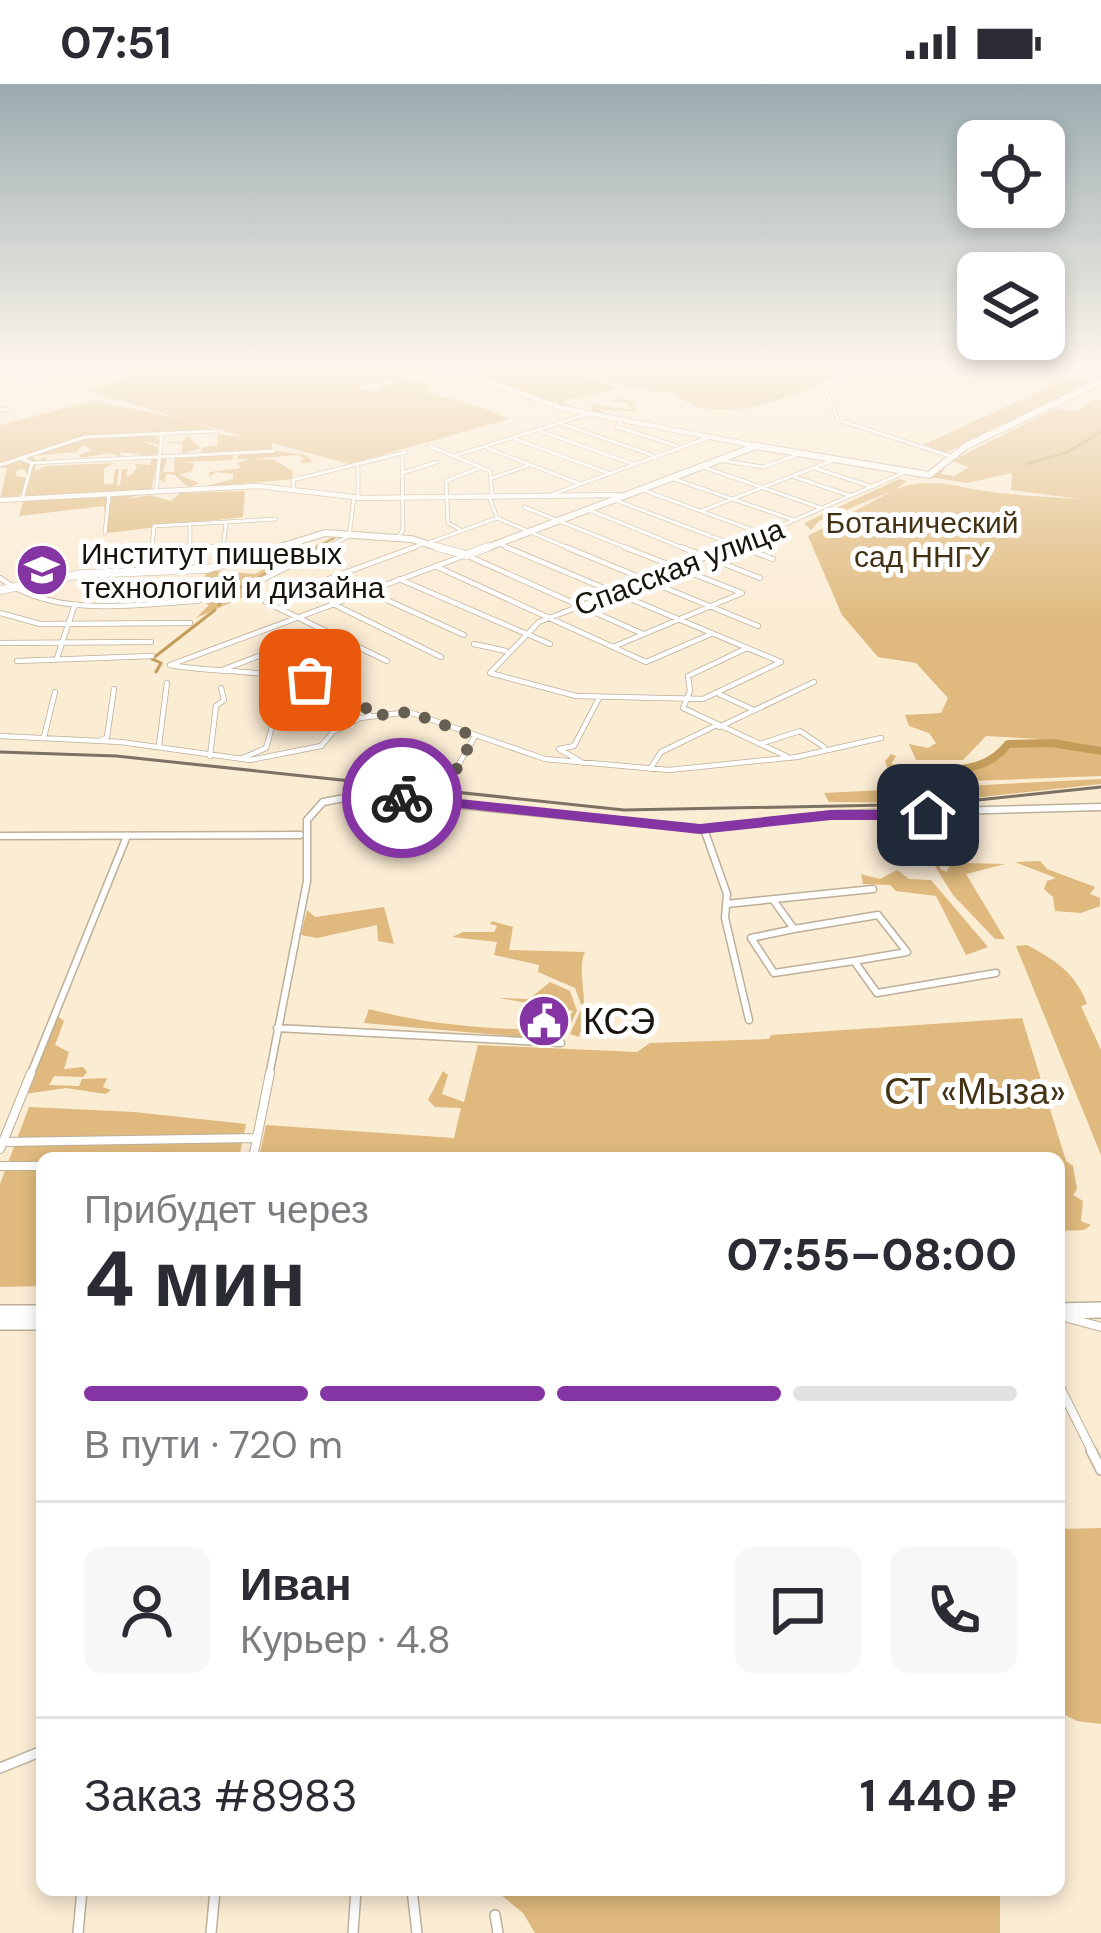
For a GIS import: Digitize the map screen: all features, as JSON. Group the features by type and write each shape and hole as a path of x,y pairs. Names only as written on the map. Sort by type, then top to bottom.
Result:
{"main road":[{"path":"5,589 82,574 202,570 314,534 398,537 466,555 736,453"},
{"path":"796,453 925,476 955,453"},
{"path":"1065,1310 1101,1307"},
{"path":"0,1318 36,1317"}],"street":[{"path":"0,465 35,453"},
{"path":"20,458 32,463 222,453"},
{"path":"294,489 293,480 403,453"},
{"path":"398,537 403,530 404,453"},
{"path":"447,453 490,471 497,518"},
{"path":"454,456 462,453"},
{"path":"501,453 578,483"},
{"path":"555,453 608,472"},
{"path":"602,453 633,464"},
{"path":"647,453 655,456"},
{"path":"554,494 663,453"},
{"path":"942,453 950,456"},
{"path":"718,460 763,466 800,454"},
{"path":"156,492 160,456"},
{"path":"701,511 834,460"},
{"path":"401,472 437,462"},
{"path":"22,499 32,463"},
{"path":"253,584 351,533 358,464"},
{"path":"492,478 530,465"},
{"path":"700,466 825,509"},
{"path":"462,530 448,523 447,479 479,468"},
{"path":"815,469 876,488"},
{"name":"Спасская улица","path":"599,698 490,673 524,634 548,618 798,521 903,473"},
{"path":"668,477 798,521"},
{"path":"793,477 854,497"},
{"path":"0,500 269,486 356,498 589,496 612,498 773,559"},
{"path":"638,488 761,533"},
{"path":"105,533 109,494"},
{"path":"589,496 612,498"},
{"path":"524,507 742,593 612,647"},
{"path":"589,510 760,578"},
{"path":"387,661 266,602 497,518 758,626"},
{"path":"222,546 152,548 154,526 276,519"},
{"path":"223,564 226,522"},
{"path":"190,524 190,547"},
{"path":"498,543 781,662 719,694 599,698 574,746 559,748 583,763"},
{"path":"370,716 362,700 310,680 174,667 172,662 466,555 644,634"},
{"path":"435,566 646,662 712,634"},
{"path":"0,578 5,589 75,604 198,601"},
{"path":"399,579 550,644"},
{"path":"366,591 464,635"},
{"path":"331,603 441,657"},
{"path":"56,659 75,604"},
{"path":"0,614 40,624 190,623"},
{"path":"219,671 325,631"},
{"path":"0,643 151,643"},
{"path":"474,644 508,652"},
{"path":"748,648 688,676 690,691 683,708 789,758"},
{"path":"16,661 152,656"},
{"path":"650,769 661,752 814,682"},
{"path":"158,747 167,683"},
{"path":"210,756 216,706 224,700 221,688"},
{"path":"100,741 107,736 114,689"},
{"path":"44,736 55,692"},
{"path":"719,694 755,710"},
{"path":"0,736 100,741 240,760 321,746 333,732 370,716 409,712 473,738 545,759 650,769 789,758 881,738"},
{"path":"240,760 266,748 272,727"},
{"path":"760,744 779,734 807,732 824,747"},
{"path":"393,797 406,782 448,782 473,738"},
{"path":"254,1152 307,881 300,835 310,813 337,797 393,797 704,829 831,815 1101,807"},
{"path":"704,829 726,904 748,1020"},
{"path":"0,836 300,835"},
{"path":"127,836 1,1145 256,1138"},
{"path":"726,904 873,889"},
{"path":"774,901 794,929"},
{"path":"878,915 907,952 774,974 751,938 794,929 878,915"},
{"path":"854,962 877,993 996,973"},
{"path":"277,1028 562,1042"},
{"path":"0,1166 36,1166"},
{"path":"1065,1312 1101,1327"},
{"path":"1065,1397 1101,1469"},
{"path":"0,1768 36,1753"},
{"path":"78,1933 81,1896"},
{"path":"211,1933 214,1896"},
{"path":"353,1933 356,1896"},
{"path":"413,1896 417,1933"},
{"path":"495,1915 498,1933"}],"green space":[{"path":"0,453 62,453 32,456 37,461 47,456 35,471 46,466 115,463 104,468 104,484 113,484 115,469 119,469 120,485 122,469 128,469 126,476 130,476 135,464 150,465 152,457 158,458 151,491 127,499 150,495 171,501 180,493 245,491 243,517 107,533 104,506 19,516 34,463 25,456 14,459 30,463 27,474 17,470 16,476 27,478 21,495 0,499 7,468 0,468"},
{"path":"233,453 233,460 182,462 194,463 192,471 179,475 199,483 189,488 175,475 166,474 165,482 160,480 161,457 167,458 163,472 174,472 175,456"},
{"path":"239,453 294,453 305,455 314,462 299,463 304,458 298,455 252,459 274,460 293,471 292,479 199,488 233,479 233,474 216,472 209,477 210,472 241,468 237,463 248,459 237,459"},
{"path":"310,453 387,453 349,464"},
{"name":"Ботанический сад ННГУ","path":"966,453 1101,453 1101,750 1057,740 986,736 963,760 916,760 909,744 928,748 936,743 929,733 909,726 905,715 941,713 948,698 916,663 878,657 842,615 808,536 892,491 819,521 811,530 804,523 899,479 907,481 897,489 933,483 1080,499 1011,490 1012,473 967,483 930,477 946,465 941,474 954,476 969,467 951,461"},
{"path":"344,537 252,583 249,587 263,599 250,594 196,618 209,605 200,600 163,601 173,599 186,582 205,581 206,570 255,574 301,549 321,548"},
{"path":"1053,746 1101,755 1101,776 893,784 885,761 891,754 896,756 891,764 960,771 982,768 1012,747"},
{"path":"1101,779 1101,784 926,803 829,802 824,793"},
{"path":"928,855 936,855 941,870 947,872 952,857 966,863 1005,864 966,874 1005,939 995,939 953,895"},
{"path":"1040,861 1047,869 1095,887 1090,894 1100,898 1100,906 1081,913 1055,911 1053,897 1044,889 1047,881 1056,878 1015,862"},
{"path":"897,870 909,879 931,880 988,947 966,955 936,896 863,884 861,874 880,879"},
{"path":"384,907 394,944 378,941 377,925 317,938 301,935 307,910 315,917"},
{"path":"492,921 513,927 509,950 585,952 584,1011 579,1037 570,1034 582,1007 575,988 538,972 539,965 494,955 497,942 452,937 463,932 494,932 497,926"},
{"path":"1027,945 1063,968 1087,1004 1081,1006 1101,1050 1101,1155 1016,946"},
{"path":"550,982 570,991 577,1011 566,1033 554,1040 364,1023 369,1009 462,1026 560,1030 573,1011 499,998 529,999"},
{"path":"57,1016 64,1021 55,1045 69,1052 64,1069 83,1067 87,1072 83,1077 54,1076 49,1085 79,1086 82,1079 107,1078 103,1087 111,1090 106,1094 66,1088 25,1094"},
{"name":"СТ «Мыза»","path":"1022,1018 1063,1152 260,1152 266,1125 454,1138 461,1108 435,1107 428,1100 443,1071 448,1075 442,1094 464,1102 478,1045 637,1052 650,1043 769,1039 771,1035"},
{"path":"29,1107 246,1124 240,1152 36,1152 36,1286 0,1287 0,1184"},
{"name":"СТ «Мыза»","path":"1065,1158 1073,1166 1077,1189 1073,1195 1083,1201 1081,1221 1091,1225 1065,1231"},
{"path":"1101,1528 1101,1724 1065,1715 1065,1529"},
{"path":"502,1896 1000,1896 1000,1933 535,1933 523,1913"}],"waterway":[{"path":"1026,464 1063,453"},
{"path":"219,605 222,597 334,538"},
{"path":"156,672 161,663 152,659 215,610"},
{"path":"905,781 903,770 973,767 998,755 1008,744 1052,743 1101,751"},
{"path":"904,778 908,801"}],"railway":[{"path":"0,752 116,756 624,810 940,804 1101,787"}],"way so far":[{"path":"310,680 362,700 370,716 409,712 471,735 472,743 452,779 438,784 403,783 393,797 402,798"}],"place":[{"name":"Институт пищевых технологий и дизайна","path":"42,570"},
{"name":"КСЭ","path":"544,1021"}],"route":[{"path":"402,798 700,829 831,815 928,815"}]}
